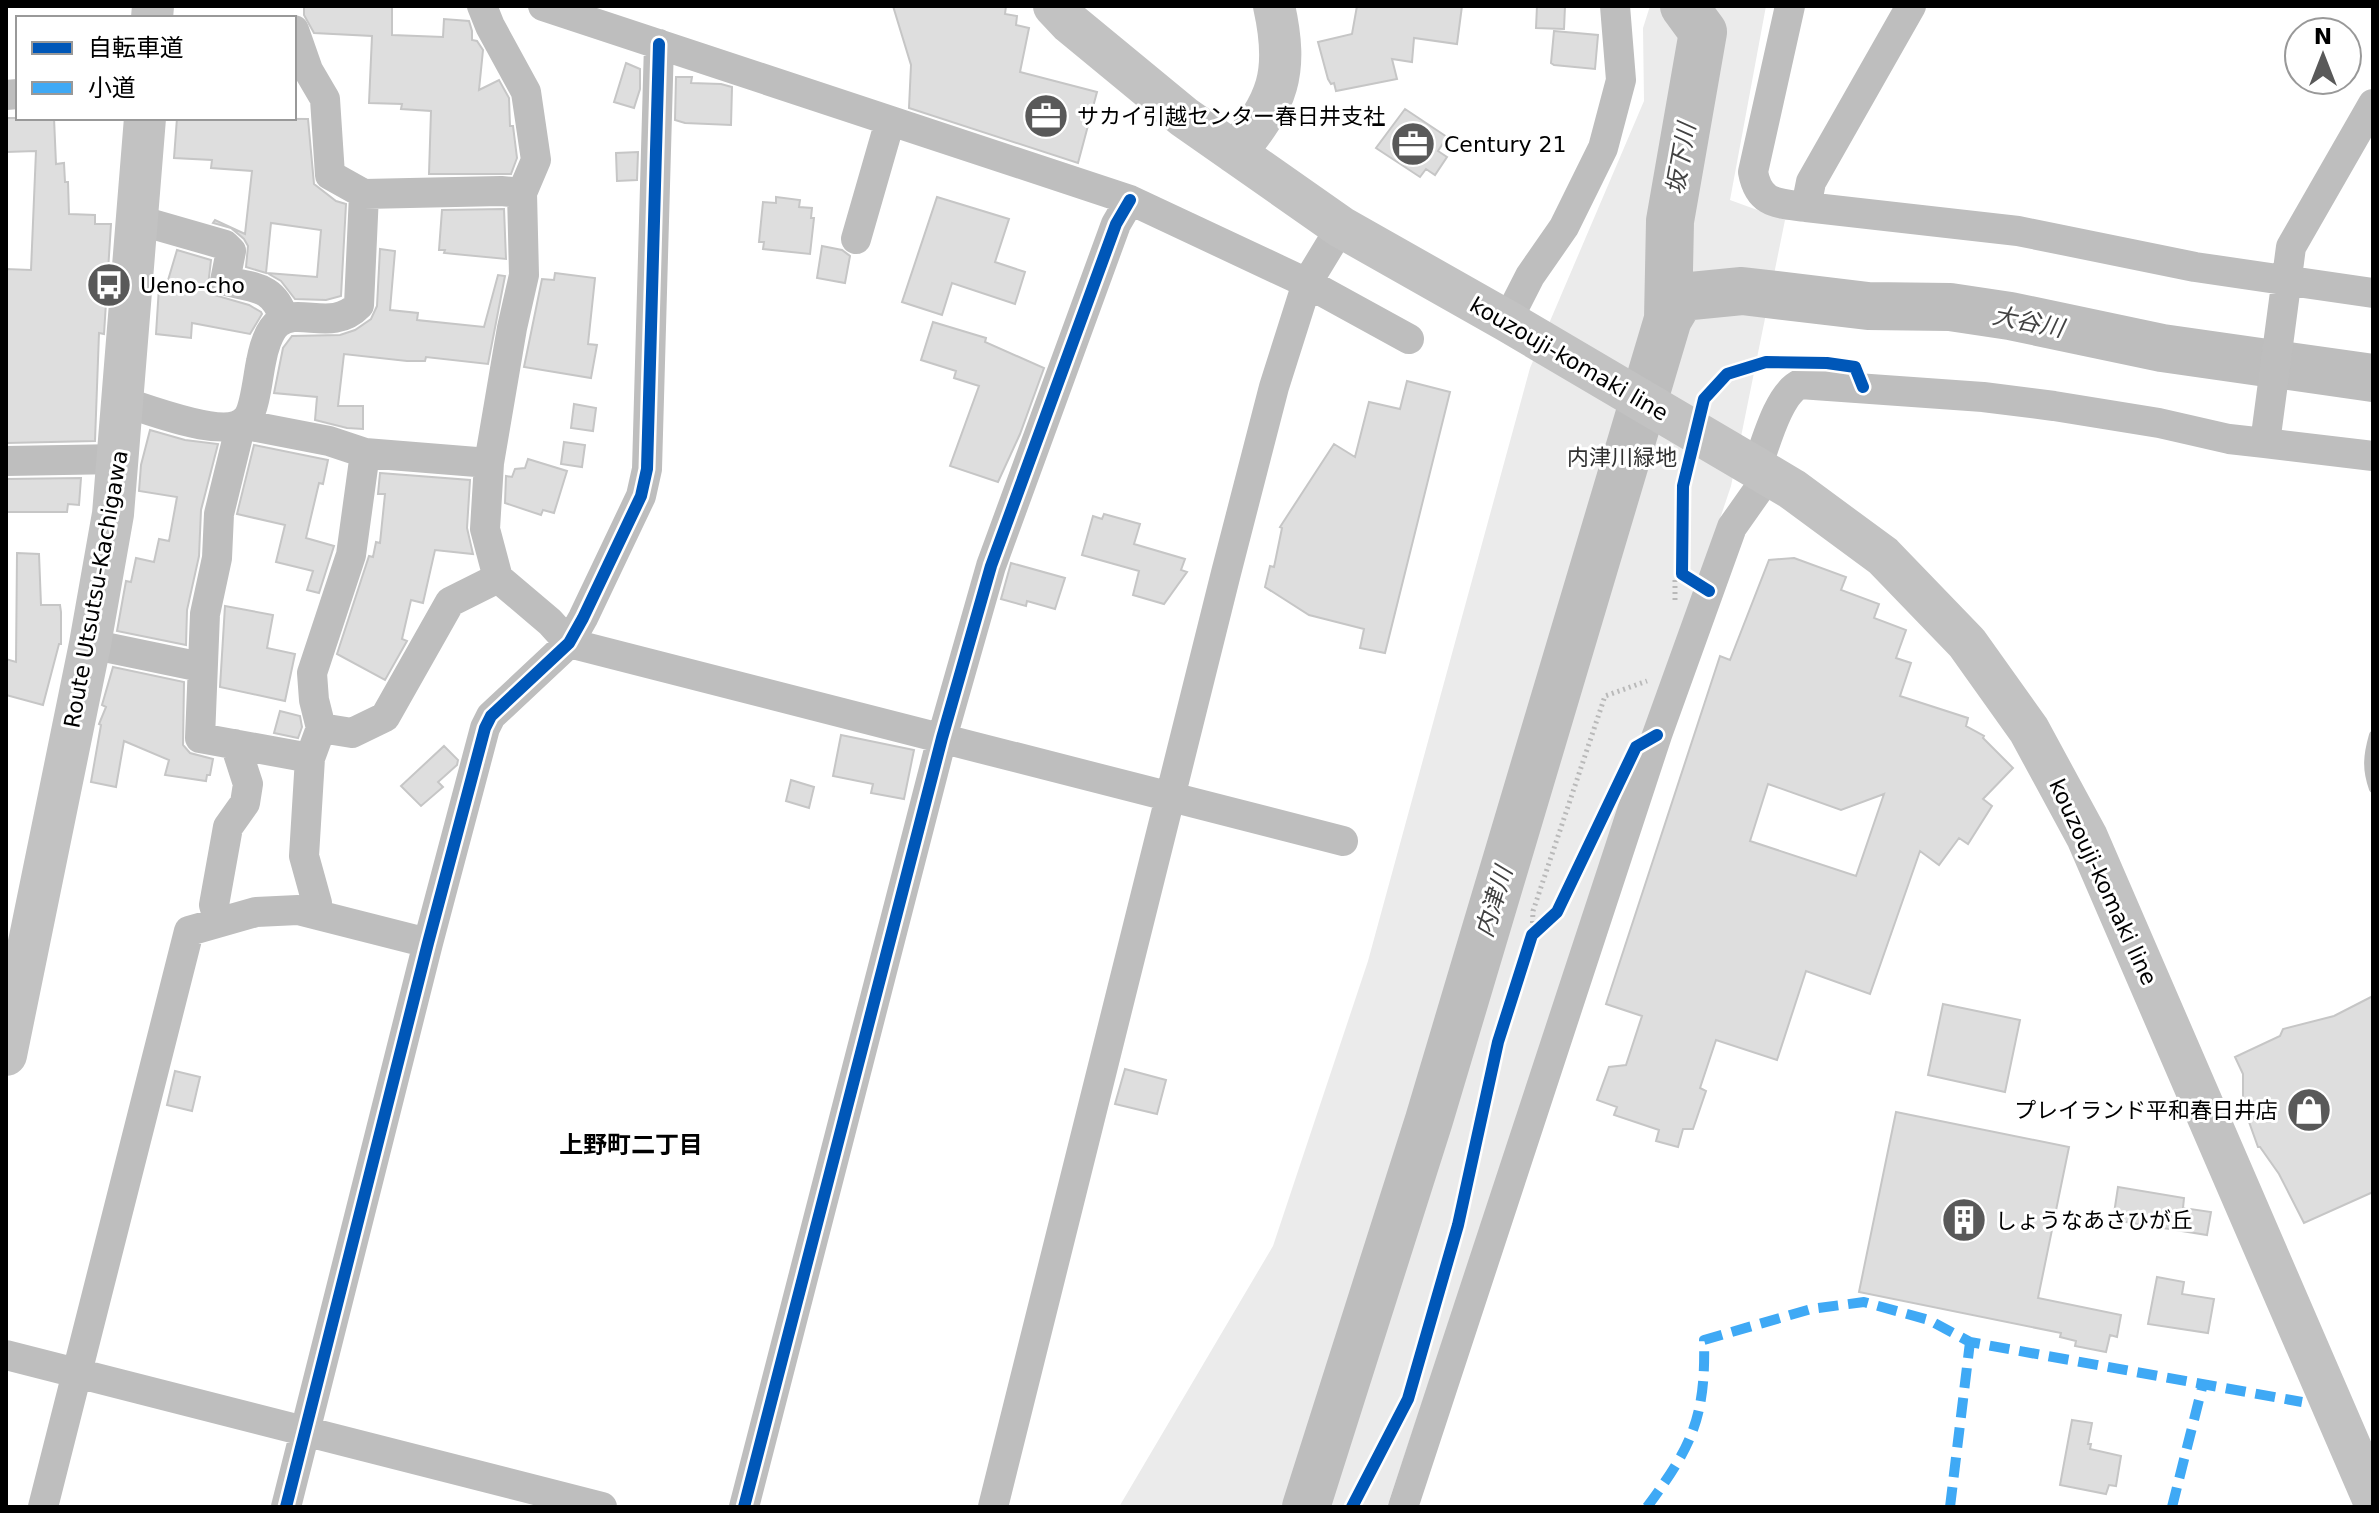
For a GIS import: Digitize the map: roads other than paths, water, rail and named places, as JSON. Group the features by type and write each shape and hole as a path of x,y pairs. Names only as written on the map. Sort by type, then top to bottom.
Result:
{"main road":[{"name":"kouzouji-komaki line","path":"1054,6 1140,82 1341,227 1514,325 1827,513 1883,556 1967,643 2029,730 2087,837 2373,1499"},
{"path":"1235,153 1256,128 1275,90 1281,49 1274,6"},
{"name":"Route Utsutsu-Kachigawa","path":"6,1055 90,644 113,514 120,459 145,120"}],"street":[{"path":"482,6 526,92 536,160 522,193 524,275 489,463 485,529 498,578 550,622 569,643 1343,841"},
{"path":"543,6 1130,200 1307,283 1409,339"},
{"path":"1514,325 1530,276 1564,227 1603,148 1621,80 1615,6"},
{"path":"1790,6 1753,172 1756,188 1765,198 1806,207 2018,231 2195,267 2373,293"},
{"path":"1806,207 1811,182 1911,6"},
{"path":"296,42 301,71 325,99 330,175 364,194 522,193"},
{"path":"286,1507 428,943 491,716 569,643 641,496 647,469 659,44"},
{"path":"2265,443 2291,247 2373,104"},
{"path":"856,239 890,121"},
{"path":"310,758 200,738 205,614 217,558 219,514 241,424 249,416 263,353 274,326 284,319 348,316 359,305 364,194"},
{"path":"744,1507 942,738 991,566 1116,224 1130,200"},
{"path":"138,220 225,245 231,251 225,281 269,292 280,303 284,319"},
{"path":"993,1507 1274,387 1307,283 1341,227"},
{"path":"1403,1507 1657,735 1732,527 1790,388 1800,384 1983,397 2159,423 2229,439 2373,456"},
{"path":"124,402 205,427 241,424 329,441 365,453 489,463"},
{"path":"314,914 317,903 304,856 310,758 321,728 312,673 351,555 365,453"},
{"path":"6,461 120,459"},
{"path":"321,728 352,733 385,717 450,602 498,578"},
{"path":"90,644 201,667"},
{"path":"219,922 214,905 228,827 245,803 248,784 235,744"},
{"path":"43,1507 189,931 256,912 298,910 428,943"},
{"path":"6,1355 602,1507"}],"waterway":[{"name":"坂下川","path":"1668,319 1670,221 1703,32 1684,6"},
{"name":"内津川","path":"1306,1507 1429,1120 1668,319 1681,297 1742,291 1868,306 1950,307 2010,316 2162,348 2373,378"},
{"path":"2373,735 2368,762 2373,789"}],"place":[{"name":"サカイ引越センター春日井支社","path":"1046,116"},
{"name":"Century 21","path":"1413,144"},
{"name":"Ueno-cho","path":"109,285"},
{"name":"プレイランド平和春日井店","path":"2309,1110"},
{"name":"しょうなあさひが丘","path":"1964,1220"}],"district":[{"name":"上野町二丁目","path":"631,1145"}],"water label":[{"name":"大谷川","path":"2028,322"}],"park label":[{"name":"内津川緑地","path":"1622,457"}]}
